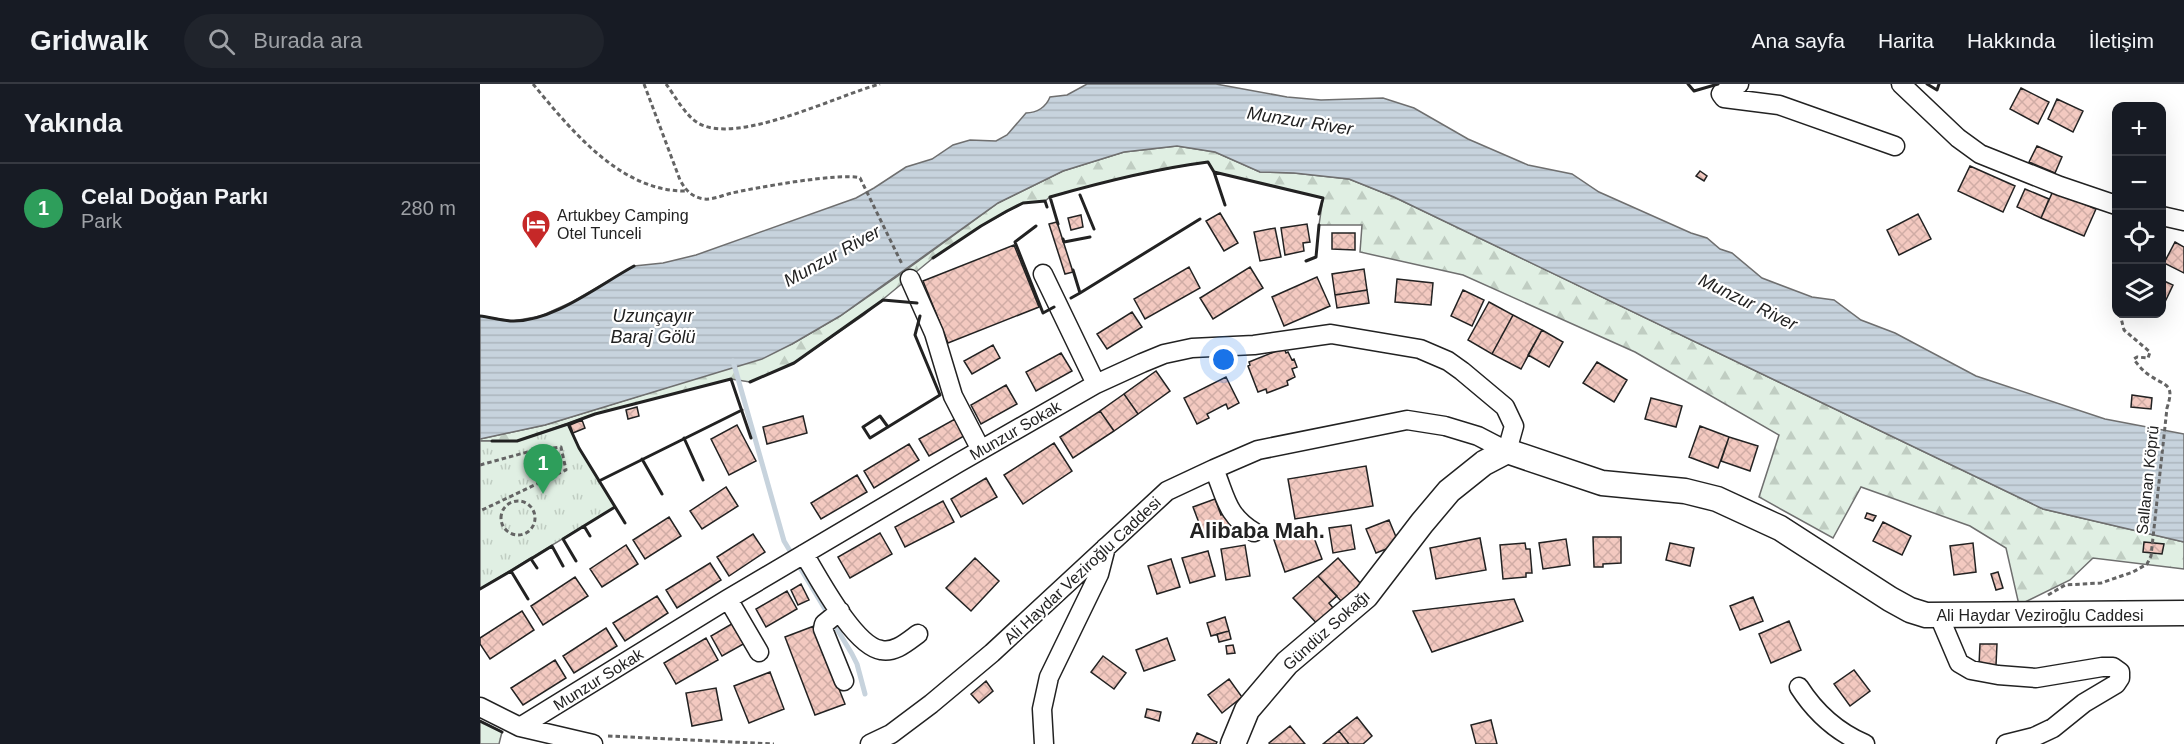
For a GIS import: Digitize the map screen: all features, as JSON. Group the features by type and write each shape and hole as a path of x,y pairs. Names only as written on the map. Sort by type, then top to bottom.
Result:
{"main road":[{"name":"Ali Haydar Veziroğlu Caddesi","path":"1507,451 1602,483 1685,491 1717,499 1780,528 1910,609 1926,615 2184,613"},
{"name":"Gündüz Sokağı","path":"1233,744 1247,710 1287,663 1366,596 1449,491 1484,463 1507,451"}],"street":[{"path":"1739,84 1724,89 1721,94 1724,98 1779,105 1895,146"},
{"path":"1901,84 1958,138 1980,154 2112,204"},
{"path":"2166,217 2184,221"},
{"path":"1043,274 1096,384"},
{"path":"910,279 934,333 953,396 981,450"},
{"name":"Munzur Sokak","path":"520,727 728,599 981,450 1096,384 1164,354 1192,348 1254,345 1331,334 1420,349 1448,361 1505,407 1514,426 1507,451"},
{"name":"Ali Haydar Veziroğlu Caddesi","path":"870,744 887,739 992,653 1167,491 1214,469 1258,450 1407,420 1478,436 1507,451"},
{"path":"1214,469 1232,512 1238,520 1254,532"},
{"path":"1044,744 1042,709 1049,677 1099,574 1106,547"},
{"path":"804,554 832,617 871,647 882,651 891,650 918,634"},
{"path":"728,599 759,652"},
{"path":"1940,616 1959,663 1971,670 2036,678 2102,667 2113,667 2120,672 2120,678 2116,684 2084,703 2053,728 2034,737 2006,744"},
{"path":"832,617 823,632 844,681"},
{"path":"1798,687 1820,714 1838,729 1865,744"},
{"path":"480,707 520,727 600,740"}],"path":[{"path":"533,84 573,130 620,170 657,188 686,191"},
{"path":"644,84 686,191 693,196 706,199 734,192 832,177 860,178 910,279"},
{"path":"666,84 688,114 698,123 711,128 724,129 752,126 792,115 880,84"},
{"name":"Sallanan Köprü","path":"2041,602 2054,590 2065,585 2101,583 2142,569 2151,556 2171,389 2149,375 2135,361 2137,357 2148,358 2150,352 2124,330 2122,318"},
{"path":"480,465 531,451 561,447 566,470 480,511"},
{"path":"508,497 511,502"},
{"path":"511,502 522,502 531,508 535,518 528,532 512,534 503,527 501,516 511,502"},
{"path":"600,740 774,744"}],"green space":[{"path":"1177,146 1215,152 1260,172 1349,179 1394,197 2043,509 2184,542 2184,569 2093,558 2070,580 2019,605 2006,548 1970,526 1861,487 1833,538 1759,497 1779,435 1635,352 1463,275 1360,252 1362,225 1319,225 1323,198 1214,172 1208,162 1089,186 1050,197 1045,201 1023,203 981,226 933,258 864,315 794,363 750,382 731,379 595,414 517,441 480,441 480,439 545,425 665,388 792,344 840,316 998,203 1063,171 1124,152"},
{"path":"568,424 579,448 615,507 480,589 480,441 517,441"},
{"path":"480,721 502,732 499,744 480,744"}],"water":[{"name":"Uzunçayır Baraj Gölü","path":"1087,84 1216,84 1287,97 1321,100 1383,98 1414,108 1468,139 1528,165 1572,174 1599,192 1707,238 1720,249 1732,253 1762,278 1812,297 1834,300 1861,320 1895,333 1976,376 2105,419 2184,434 2184,542 2043,509 1394,197 1349,179 1260,172 1215,152 1177,146 1124,152 1063,171 998,203 840,316 762,359 545,425 480,439 480,316 513,321 541,316 572,302 634,266 663,263 696,255 856,198 906,167 932,159 953,145 970,140 996,141 1007,135 1026,113 1037,111 1044,106 1050,97 1067,95"}],"building":[{"path":"2021,88 2049,102 2038,124 2010,109"},
{"path":"2057,99 2083,111 2073,132 2048,119"},
{"path":"2037,146 2062,157 2055,173 2029,162"},
{"path":"1970,166 2015,186 2003,212 1958,191"},
{"path":"1700,171 1707,176 1704,181 1696,176"},
{"path":"2025,189 2049,199 2041,218 2017,207"},
{"path":"2053,191 2096,209 2084,236 2041,218"},
{"path":"1220,213 1238,243 1224,251 1206,221"},
{"path":"1918,214 1931,239 1899,255 1887,230"},
{"path":"1081,215 1083,227 1071,230 1068,218"},
{"path":"1057,222 1073,272 1065,274 1049,224"},
{"path":"1307,224 1310,242 1303,243 1304,251 1285,255 1281,228"},
{"path":"1275,228 1281,257 1260,261 1254,232"},
{"path":"1332,233 1355,233 1355,250 1332,249"},
{"path":"2175,242 2184,247 2184,273 2166,264 2166,259"},
{"path":"1014,245 1039,307 948,343 923,281"},
{"path":"1189,267 1200,288 1145,319 1134,299"},
{"path":"1250,267 1263,288 1213,319 1200,298"},
{"path":"1364,269 1367,290 1335,295 1332,274"},
{"path":"1317,277 1330,306 1284,326 1272,297"},
{"path":"1397,279 1433,283 1431,305 1395,302"},
{"path":"2166,282 2173,285 2166,300"},
{"path":"1367,290 1369,303 1337,308 1335,295"},
{"path":"1463,290 1484,300 1472,326 1451,316"},
{"path":"1489,302 1513,315 1492,354 1468,340"},
{"path":"1132,312 1142,327 1107,349 1097,334"},
{"path":"1513,315 1542,330 1521,369 1492,354"},
{"path":"1542,330 1563,342 1549,367 1528,355"},
{"path":"993,345 1000,358 972,374 964,361"},
{"path":"1284,348 1292,360 1294,359 1297,367 1292,369 1295,377 1287,381 1288,385 1267,393 1266,389 1258,392 1248,366 1249,362"},
{"path":"1061,353 1072,371 1036,391 1026,372"},
{"path":"1597,362 1627,380 1614,402 1583,383"},
{"path":"1156,371 1170,391 1138,414 1124,394"},
{"path":"1226,377 1239,403 1228,409 1226,404 1207,414 1209,418 1197,424 1184,398"},
{"path":"1006,385 1017,404 981,424 971,405"},
{"path":"1124,394 1138,414 1114,431 1100,411"},
{"path":"2132,395 2152,398 2151,409 2131,407"},
{"path":"1651,398 1682,406 1676,427 1645,419"},
{"path":"637,407 639,416 628,419 626,410"},
{"path":"1100,411 1114,431 1073,458 1060,437"},
{"path":"803,416 807,433 767,444 763,427"},
{"path":"955,419 964,436 929,456 919,439"},
{"path":"582,420 585,428 573,433 570,425"},
{"path":"737,425 756,461 729,475 711,439"},
{"path":"1700,426 1729,437 1718,468 1689,457"},
{"path":"1729,437 1758,446 1750,471 1721,461"},
{"path":"1054,443 1072,471 1023,504 1004,475"},
{"path":"909,444 919,460 874,488 864,471"},
{"path":"1366,466 1373,506 1295,519 1288,479"},
{"path":"857,475 867,492 821,519 811,503"},
{"path":"986,478 997,497 961,517 951,499"},
{"path":"726,487 738,506 702,529 690,511"},
{"path":"1215,499 1221,515 1228,512 1233,525 1204,536 1193,507"},
{"path":"943,501 954,522 905,547 895,527"},
{"path":"1867,513 1876,516 1873,521 1865,518"},
{"path":"669,517 681,536 645,559 633,540"},
{"path":"1389,520 1399,544 1376,553 1366,529"},
{"path":"1883,522 1911,536 1902,555 1873,541"},
{"path":"1351,525 1355,549 1333,553 1329,528"},
{"path":"1310,527 1322,559 1285,572 1274,540"},
{"path":"880,533 892,554 850,578 838,557"},
{"path":"753,534 765,552 729,576 717,557"},
{"path":"1593,537 1621,537 1621,563 1594,567"},
{"path":"1480,538 1486,570 1436,579 1430,548"},
{"path":"1566,539 1570,565 1543,569 1539,543"},
{"path":"2144,542 2164,544 2162,554 2143,552"},
{"path":"1525,543 1526,549 1530,549 1532,573 1526,573 1526,577 1503,579 1500,545"},
{"path":"1670,543 1694,548 1690,566 1666,560"},
{"path":"1973,543 1976,572 1954,575 1950,546"},
{"path":"626,545 638,564 602,587 590,569"},
{"path":"1245,545 1250,576 1226,580 1221,549"},
{"path":"1208,551 1215,576 1190,583 1182,558"},
{"path":"975,558 999,581 971,611 946,588"},
{"path":"1338,558 1361,584 1342,602 1318,576"},
{"path":"1171,559 1180,587 1157,594 1148,566"},
{"path":"710,563 721,580 677,608 666,590"},
{"path":"1998,572 2003,588 1996,590 1991,574"},
{"path":"1318,576 1337,596 1329,603 1338,614 1322,629 1293,598"},
{"path":"575,577 588,596 543,625 531,606"},
{"path":"801,584 809,600 798,605 791,590"},
{"path":"787,591 797,609 766,627 756,609"},
{"path":"657,596 668,613 625,641 613,623"},
{"path":"1753,597 1763,621 1740,630 1730,606"},
{"path":"1514,599 1523,621 1432,652 1413,611"},
{"path":"522,611 534,630 490,659 480,644 480,638"},
{"path":"1225,617 1229,631 1211,636 1207,623"},
{"path":"1789,621 1801,650 1771,663 1759,634"},
{"path":"735,622 747,642 722,656 711,636"},
{"path":"814,626 845,704 815,715 785,637"},
{"path":"606,628 617,646 574,673 563,656"},
{"path":"1229,631 1231,639 1219,642 1217,634"},
{"path":"706,638 718,660 676,684 664,663"},
{"path":"1167,638 1175,660 1144,671 1136,650"},
{"path":"1980,644 1997,644 1996,665 1979,665"},
{"path":"1233,645 1235,653 1227,654 1226,646"},
{"path":"1103,656 1126,673 1114,689 1091,672"},
{"path":"555,660 566,678 523,705 511,688"},
{"path":"1854,670 1870,691 1850,706 1834,684"},
{"path":"770,672 784,709 749,723 734,686"},
{"path":"1229,679 1242,697 1222,713 1208,695"},
{"path":"986,681 993,691 979,703 971,694"},
{"path":"716,688 722,720 692,726 686,693"},
{"path":"1147,709 1161,712 1159,721 1145,717"},
{"path":"1357,717 1372,736 1363,744 1349,744 1339,731"},
{"path":"1491,720 1497,744 1476,744 1471,725"},
{"path":"1290,726 1305,744 1269,743"},
{"path":"1339,731 1349,744 1323,744"},
{"path":"1197,733 1217,742 1216,744 1192,744"}],"waterway":[{"path":"733,361 784,541 852,654 865,694"}],"wall":[{"path":"1688,84 1694,91 1718,84"},
{"path":"1927,84 1937,90 1939,84"},
{"path":"1058,224 1050,197 1128,176 1208,162 1214,172 1225,205"},
{"path":"1214,172 1323,198 1319,214"},
{"path":"1080,195 1094,229"},
{"path":"933,258 981,226 1023,203 1045,201 1047,207"},
{"path":"1073,270 1080,293 1200,219"},
{"path":"1306,261 1316,257 1319,225"},
{"path":"1036,226 1015,242 1043,313 1054,307"},
{"path":"1063,239 1064,242 1090,237"},
{"path":"480,316 512,321 543,316 575,301 634,266"},
{"path":"1071,298 1080,293"},
{"path":"750,382 794,363 883,300 917,303"},
{"path":"888,427 880,416 863,427 870,438 940,395 915,335 920,316"},
{"path":"625,523 579,448 568,424 595,414 731,379 751,438"},
{"path":"599,481 742,410"},
{"path":"492,441 517,441 568,424"},
{"path":"684,438 703,480"},
{"path":"642,459 662,494"},
{"path":"590,536 584,526 615,507"},
{"path":"576,561 563,539 584,526"},
{"path":"537,568 531,559 552,546 563,566"},
{"path":"528,599 511,571 532,558"},
{"path":"480,589 511,571"},
{"path":"480,721 502,732"}],"place":[{"name":"Artukbey Camping Otel Tunceli","path":"536,250"},
{"name":"Celal Doğan Parkı","path":"543,494"}],"district":[{"name":"Alibaba Mah.","path":"1257,530"}],"water label":[{"name":"Munzur River","path":"1300,121"},
{"name":"Munzur River","path":"832,256"},
{"name":"Munzur River","path":"1748,302"}]}
